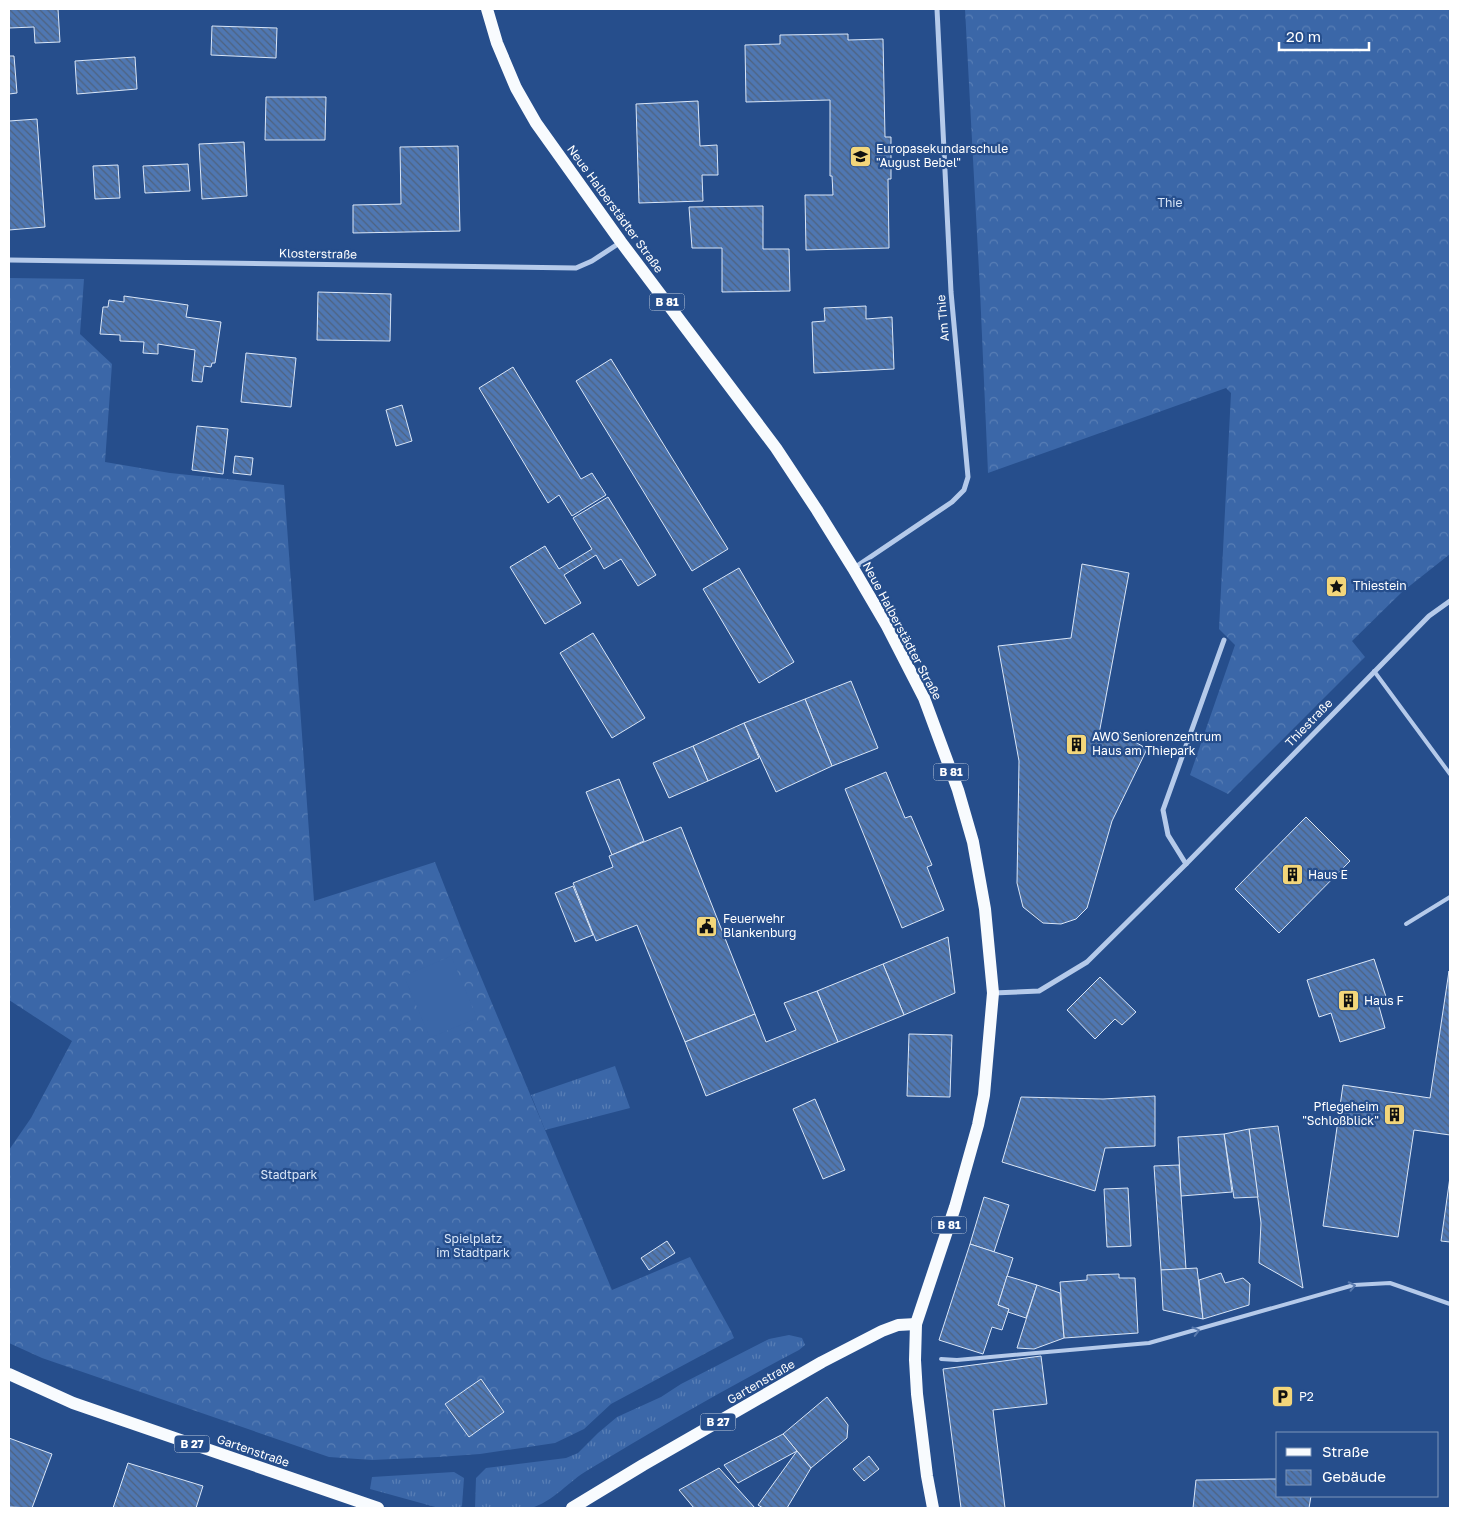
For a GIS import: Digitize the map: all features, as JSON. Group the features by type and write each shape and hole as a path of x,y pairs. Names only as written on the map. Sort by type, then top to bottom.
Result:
{"main road":[{"name":"Neue Halberstädter Straße","path":"487,9 497,43 516,88 560,158 776,448 853,568 887,626 924,698 958,790 973,842 985,910 993,993 984,1095 978,1125 954,1208 916,1324 915,1360 917,1394 926,1476 933,1508"},
{"name":"Gartenstraße","path":"572,1508 642,1465 822,1362 882,1331 898,1325 916,1324"},
{"name":"Gartenstraße","path":"9,1374 73,1403 378,1508"}],"street":[{"name":"Am Thie","path":"853,568 952,502 964,490 968,477 951,292 936,9"},
{"name":"Klosterstraße","path":"9,260 576,268 592,261 621,242"},
{"name":"Thiestraße","path":"993,993 1039,991 1087,962 1186,864 1429,616 1450,601"},
{"path":"1186,864 1168,835 1163,810 1224,640"}],"lane":[{"path":"1374,671 1450,774"},
{"path":"1406,924 1450,897"},
{"path":"942,1360 1149,1343 1354,1285 1390,1283 1450,1304"}],"green space":[{"name":"Thie","path":"965,9 1450,9 1450,554 1402,592 1352,641 1365,657 1228,794 1190,775 1235,645 1219,629 1231,393 1226,388 988,473"},
{"name":"Stadtpark","path":"9,278 84,279 80,334 112,364 105,462 170,473 284,485 314,901 435,862 468,946 612,1290 690,1257 731,1331 734,1338 611,1404 584,1429 555,1443 480,1454 372,1460 329,1457 42,1358 9,1343 9,1150 31,1118 72,1041 9,1000"},
{"path":"451,956 477,1018 430,1038 404,976"},
{"path":"615,1066 630,1108 545,1130 531,1095"},
{"path":"789,1335 802,1338 805,1345 614,1454 581,1475 547,1501 526,1509 475,1508 476,1478 486,1468 566,1458 578,1453 617,1417 661,1397 681,1384 769,1339"},
{"path":"454,1472 464,1478 462,1506 460,1508 439,1508 370,1489 372,1477"}],"building":[{"path":"9,9 58,9 60,42 35,43 34,27 9,28"},
{"path":"212,26 277,28 276,58 211,55"},
{"name":"Europasekundarschule \"August Bebel\"","path":"848,34 848,40 883,39 885,137 891,137 891,179 888,179 889,248 806,250 805,195 833,195 832,176 830,176 830,100 746,102 745,45 780,44 780,35"},
{"path":"9,56 14,56 17,93 9,94"},
{"path":"135,57 137,89 77,94 75,61"},
{"path":"266,97 326,97 325,140 265,140"},
{"path":"698,101 700,146 717,145 718,175 702,175 703,201 639,203 636,104"},
{"path":"37,119 45,227 9,230 9,121"},
{"path":"244,142 247,196 202,199 199,144"},
{"path":"458,146 460,231 353,233 353,205 401,204 400,147"},
{"path":"188,164 190,191 145,193 143,166"},
{"path":"118,165 120,198 95,199 93,166"},
{"path":"763,206 763,249 789,249 790,291 722,292 722,248 692,248 689,207"},
{"path":"318,292 391,294 390,341 317,340"},
{"path":"124,296 188,305 186,317 221,322 215,363 212,363 211,367 204,366 202,382 192,381 195,350 158,344 158,354 143,353 144,342 120,341 120,335 100,334 103,307 108,307 109,300 124,302"},
{"path":"866,306 866,319 892,317 894,369 814,373 812,322 825,321 824,308"},
{"path":"246,353 296,358 291,407 241,402"},
{"path":"611,359 728,549 692,571 576,381"},
{"path":"513,367 581,479 592,473 606,495 572,516 559,495 548,503 479,388"},
{"path":"402,405 412,441 396,446 386,410"},
{"path":"197,426 228,429 223,474 192,470"},
{"path":"235,456 253,458 251,475 233,473"},
{"path":"608,497 656,575 638,586 621,559 604,569 596,555 564,575 581,603 545,624 510,567 545,546 559,569 592,549 573,518"},
{"name":"AWO Seniorenzentrum Haus am Thiepark","path":"1082,564 1129,573 1099,734 1118,738 1119,732 1147,749 1112,821 1087,908 1076,919 1061,924 1043,923 1023,907 1017,883 1019,761 998,646 1071,638"},
{"path":"739,568 794,662 759,683 703,589"},
{"path":"593,633 645,718 612,738 560,653"},
{"path":"851,681 878,748 832,766 805,699"},
{"path":"805,699 832,766 776,792 744,723"},
{"path":"744,723 759,758 708,781 693,746"},
{"path":"693,746 708,781 669,798 653,763"},
{"path":"886,772 905,818 911,816 932,865 927,867 944,910 902,928 845,789"},
{"path":"619,779 644,841 612,855 586,792"},
{"name":"Haus E","path":"1306,817 1350,861 1279,933 1235,889"},
{"path":"681,827 755,1014 685,1042 637,925 596,941 573,883 613,867 609,856"},
{"path":"573,886 593,935 575,942 555,893"},
{"path":"948,937 955,993 904,1015 883,964"},
{"name":"Haus F","path":"1374,959 1387,1000 1378,1003 1385,1028 1340,1042 1331,1013 1319,1017 1307,980"},
{"path":"883,964 904,1015 838,1042 817,991"},
{"name":"Pflegeheim \"Schloßblick\"","path":"1449,971 1450,1135 1414,1130 1398,1237 1323,1226 1343,1085 1430,1098"},
{"path":"1100,977 1136,1012 1122,1025 1115,1019 1095,1039 1067,1010"},
{"path":"817,991 838,1042 706,1096 685,1042 755,1014 766,1042 796,1030 784,1003"},
{"path":"909,1034 952,1035 950,1097 907,1096"},
{"path":"1155,1096 1155,1146 1105,1148 1095,1191 1002,1162 1021,1097 1103,1099"},
{"path":"815,1099 845,1170 823,1179 793,1109"},
{"path":"1278,1126 1303,1288 1259,1263 1261,1223 1249,1129"},
{"path":"1249,1129 1258,1197 1234,1198 1224,1134"},
{"path":"1224,1134 1232,1192 1181,1196 1178,1137"},
{"path":"1179,1165 1186,1269 1161,1270 1154,1166"},
{"path":"1450,1177 1450,1242 1441,1241"},
{"path":"1128,1188 1131,1246 1107,1247 1104,1189"},
{"path":"984,1197 1009,1205 994,1252 970,1244"},
{"path":"667,1241 675,1253 649,1270 641,1258"},
{"path":"970,1244 1013,1258 998,1305 1009,1309 1002,1330 992,1327 983,1354 939,1340"},
{"path":"1197,1268 1203,1319 1163,1310 1161,1270"},
{"path":"1221,1273 1225,1283 1243,1278 1250,1284 1249,1305 1203,1319 1199,1280"},
{"path":"1119,1274 1119,1278 1135,1278 1138,1333 1064,1338 1060,1282 1087,1280 1087,1275"},
{"path":"1007,1276 1037,1285 1026,1318 1008,1312 1009,1309 998,1305"},
{"path":"1037,1285 1060,1293 1064,1338 1034,1349 1017,1348"},
{"path":"1041,1356 1047,1404 993,1410 1005,1508 961,1508 943,1369"},
{"path":"481,1379 504,1412 469,1437 445,1404"},
{"path":"827,1397 848,1425 847,1438 811,1468 783,1434"},
{"path":"783,1434 797,1451 738,1483 724,1465"},
{"path":"9,1438 52,1454 32,1508 9,1507"},
{"path":"797,1451 811,1468 787,1508 763,1508 758,1505"},
{"path":"869,1456 879,1469 864,1481 853,1469"},
{"path":"128,1463 203,1486 196,1508 113,1508"},
{"path":"719,1468 755,1508 694,1508 679,1490"},
{"path":"1276,1479 1276,1497 1311,1497 1309,1508 1193,1508 1196,1480"}],"place":[{"name":"Europasekundarschule \"August Bebel\"","path":"860,156"},
{"name":"Thiestein","path":"1337,586"},
{"name":"AWO Seniorenzentrum Haus am Thiepark","path":"1076,744"},
{"name":"Haus E","path":"1292,875"},
{"name":"Feuerwehr Blankenburg","path":"707,926"},
{"name":"Haus F","path":"1348,1001"},
{"name":"Pflegeheim \"Schloßblick\"","path":"1395,1114"},
{"name":"P2","path":"1283,1397"}],"park label":[{"name":"Spielplatz im Stadtpark","path":"473,1246"}]}
